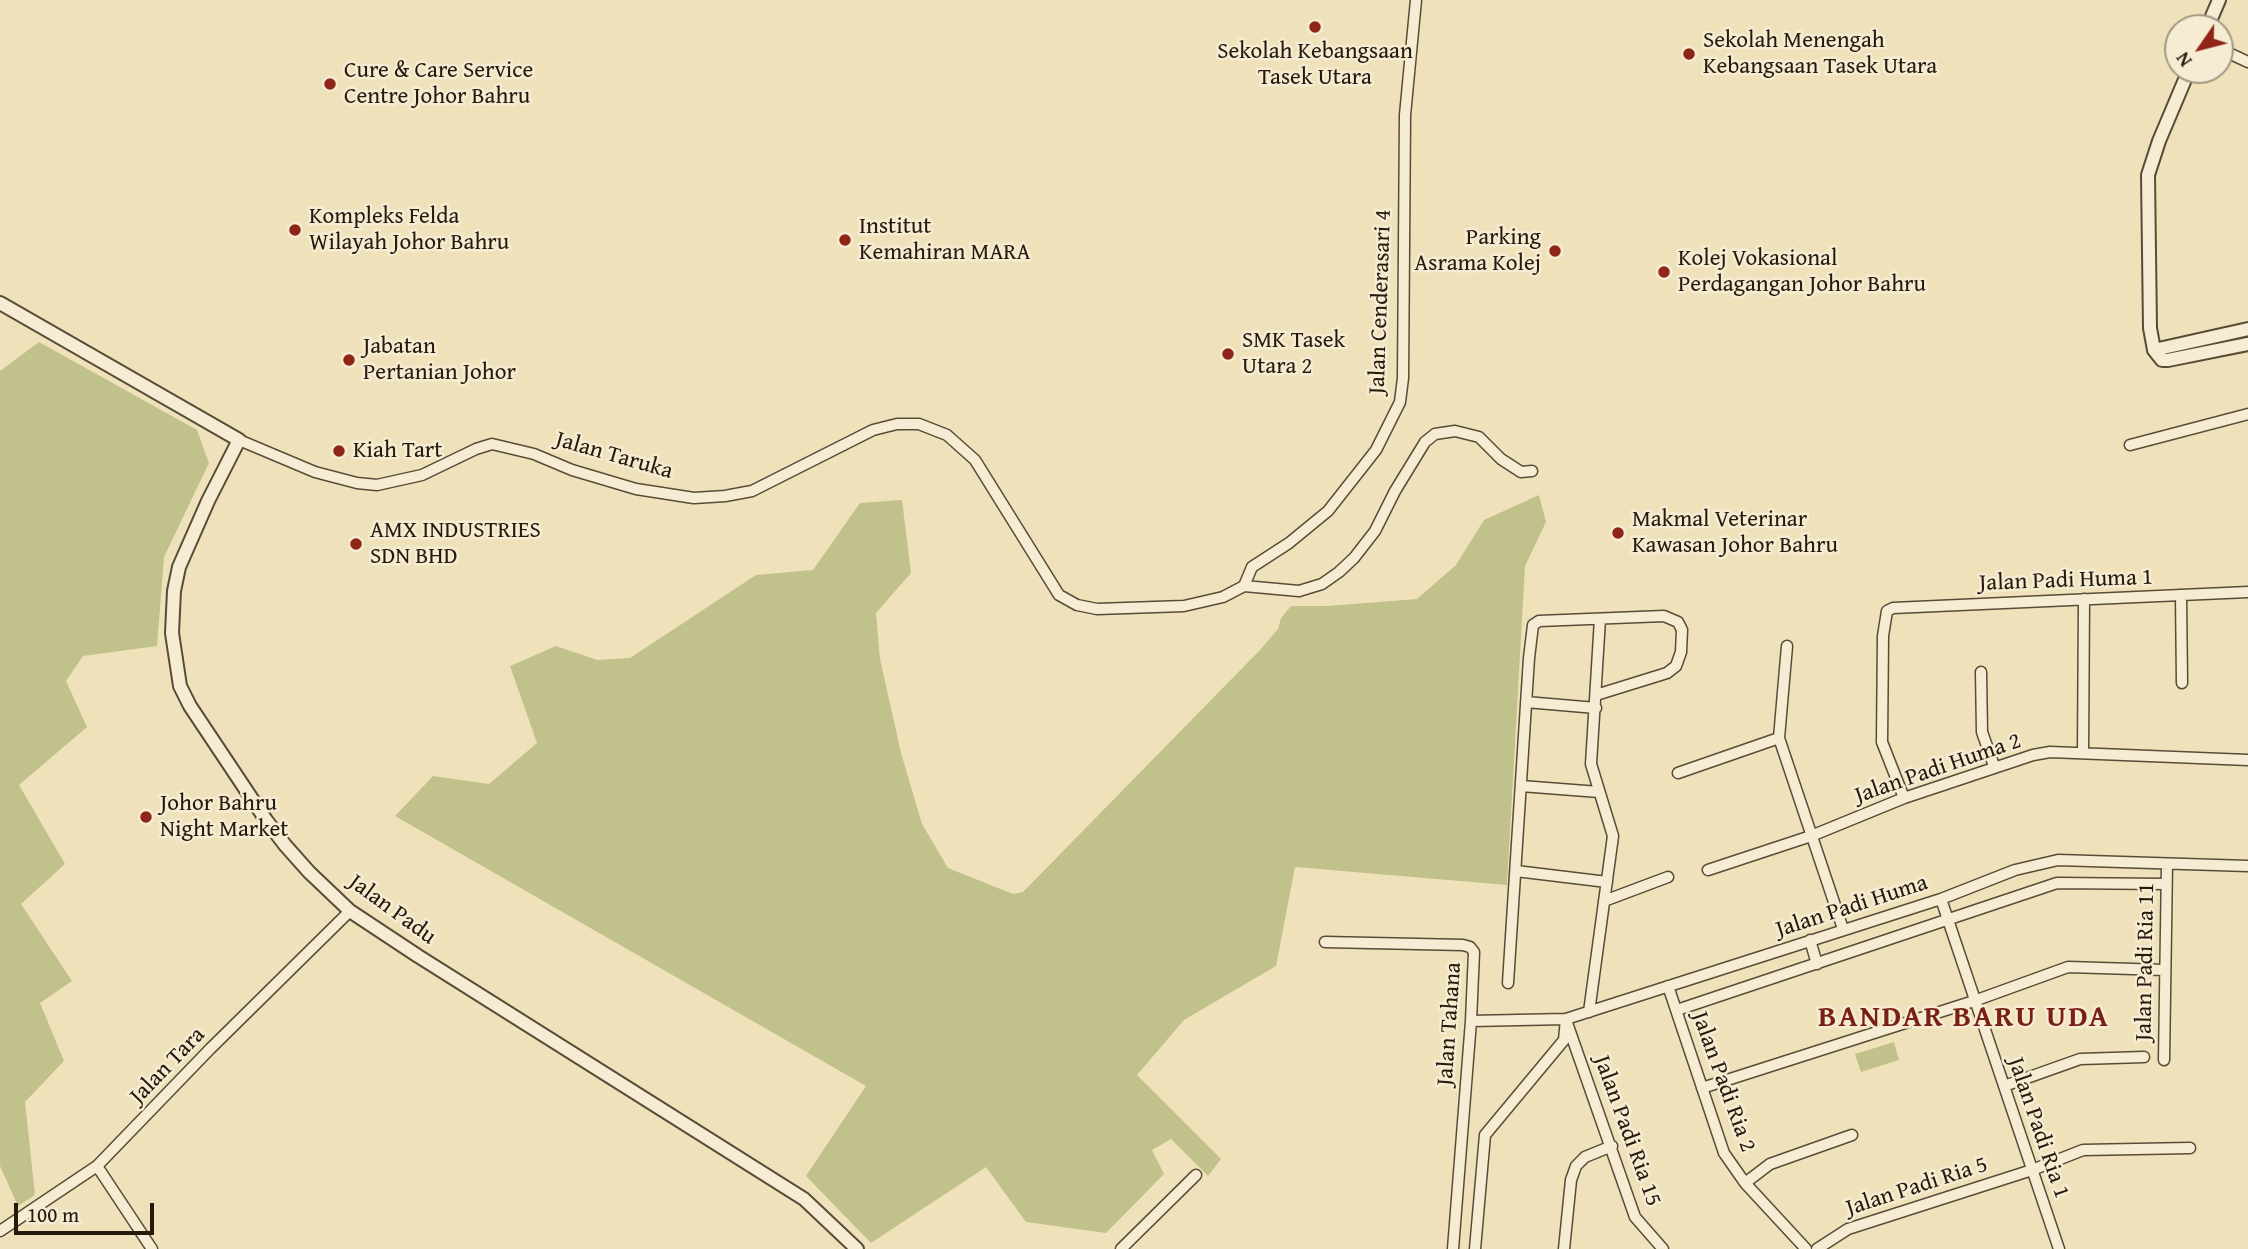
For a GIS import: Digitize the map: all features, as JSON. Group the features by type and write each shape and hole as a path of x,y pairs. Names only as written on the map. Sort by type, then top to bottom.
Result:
{"street":[{"name":"Jalan Cenderasari 4","path":"1244,586 1252,567 1328,511 1376,450 1399,402 1403,378 1405,115 1416,0"},
{"path":"2183,84 2148,175 2150,328 2154,350 2162,360 2168,360 2248,344"},
{"name":"Jalan Taruka","path":"0,303 239,440 315,472 358,483 377,485 422,475 492,444 534,454 572,470 636,489 694,498 725,496 752,491 873,430 897,424 919,424 947,435 975,460 1059,595 1077,605 1097,610 1184,606 1223,597 1244,586"},
{"path":"2154,350 2248,329"},
{"path":"2130,445 2248,414"},
{"path":"1244,586 1299,592 1322,584 1339,572 1375,531 1413,461 1425,442 1435,434 1455,431 1479,437 1501,459 1521,472 1532,471"},
{"name":"Jalan Padu","path":"239,440 179,567 174,591 172,633 180,686 226,762 285,845 350,911 502,1010 653,1102 804,1199 857,1249"},
{"name":"Jalan Padi Huma 1","path":"1904,798 1882,742 1883,636 1887,611 1893,608 2248,592"},
{"path":"2181,595 2182,683"},
{"path":"2083,753 2084,599"},
{"path":"1508,983 1529,657 1534,622 1664,616 1678,622 1682,630 1681,652 1676,666 1667,673 1596,695"},
{"path":"1589,1012 1613,836 1591,764 1600,619"},
{"path":"1787,646 1779,738 1843,929"},
{"path":"1981,672 1982,732 1994,766"},
{"path":"1527,702 1596,708"},
{"path":"1678,773 1779,738"},
{"name":"Jalan Padi Huma 2","path":"1708,870 1811,836 1904,798 1994,766 2050,752 2248,760"},
{"path":"1521,786 1600,792"},
{"name":"Jalan Padi Huma","path":"1471,1021 1566,1019 1941,899 2015,870 2059,860 2248,866"},
{"name":"Jalan Padi Ria 11","path":"2164,1060 2166,864"},
{"path":"1516,872 1607,882"},
{"path":"1604,901 1668,877"},
{"name":"Jalan Padi Huma","path":"1676,1010 2057,883 2166,884"},
{"name":"Jalan Padi Ria 1","path":"1941,899 2059,1249"},
{"name":"Jalan Tara","path":"0,1231 97,1166 210,1049 350,911"},
{"path":"1810,940 1817,964"},
{"name":"Jalan Tahana","path":"1325,942 1463,945 1474,952 1453,1249"},
{"path":"1702,1088 1974,1001 2068,967 2165,970"},
{"name":"Jalan Padi Ria 2","path":"1668,986 1724,1153 1745,1183 1806,1249"},
{"path":"1475,1249 1485,1135 1564,1040 1566,1019"},
{"name":"Jalan Padi Ria 15","path":"1566,1019 1635,1217 1663,1249"},
{"path":"2004,1086 2080,1059 2144,1056"},
{"path":"1745,1183 1770,1164 1852,1135"},
{"path":"1564,1249 1571,1180 1576,1166 1585,1157 1612,1146"},
{"name":"Jalan Padi Ria 5","path":"1817,1249 1836,1235 1849,1230 2032,1170 2083,1150 2190,1148"},
{"path":"97,1166 152,1249"},
{"path":"1121,1249 1196,1175"}],"green space":[{"path":"39,342 197,430 209,463 164,557 157,646 83,656 66,681 87,727 19,785 65,864 21,904 72,981 40,1003 64,1061 25,1102 35,1195 18,1206 0,1166 0,371"},
{"path":"1539,495 1546,522 1525,566 1507,885 1295,867 1276,966 1184,1020 1137,1075 1221,1159 1208,1176 1171,1139 1152,1150 1164,1174 1106,1233 1026,1222 986,1167 871,1243 806,1176 866,1086 395,816 433,776 489,784 537,743 510,666 556,646 597,660 630,658 756,575 813,570 860,503 902,500 911,573 876,613 880,659 901,753 922,824 948,868 1013,894 1023,892 1260,650 1278,629 1281,618 1291,606 1417,599 1456,565 1484,520"},
{"path":"1894,1042 1899,1060 1861,1072 1855,1054"}],"place":[{"name":"Sekolah Kebangsaan Tasek Utara","path":"1315,27"},
{"name":"Sekolah Menengah Kebangsaan Tasek Utara","path":"1689,54"},
{"name":"Cure & Care Service Centre Johor Bahru","path":"330,84"},
{"name":"Kompleks Felda Wilayah Johor Bahru","path":"295,230"},
{"name":"Institut Kemahiran MARA","path":"845,240"},
{"name":"Parking Asrama Kolej","path":"1555,251"},
{"name":"Kolej Vokasional Perdagangan Johor Bahru","path":"1664,272"},
{"name":"SMK Tasek Utara 2","path":"1228,354"},
{"name":"Jabatan Pertanian Johor","path":"349,360"},
{"name":"Kiah Tart","path":"339,451"},
{"name":"Makmal Veterinar Kawasan Johor Bahru","path":"1618,533"},
{"name":"AMX INDUSTRIES SDN BHD","path":"356,544"},
{"name":"Johor Bahru Night Market","path":"146,817"}],"district":[{"name":"BANDAR BARU UDA","path":"1964,1018"}]}
